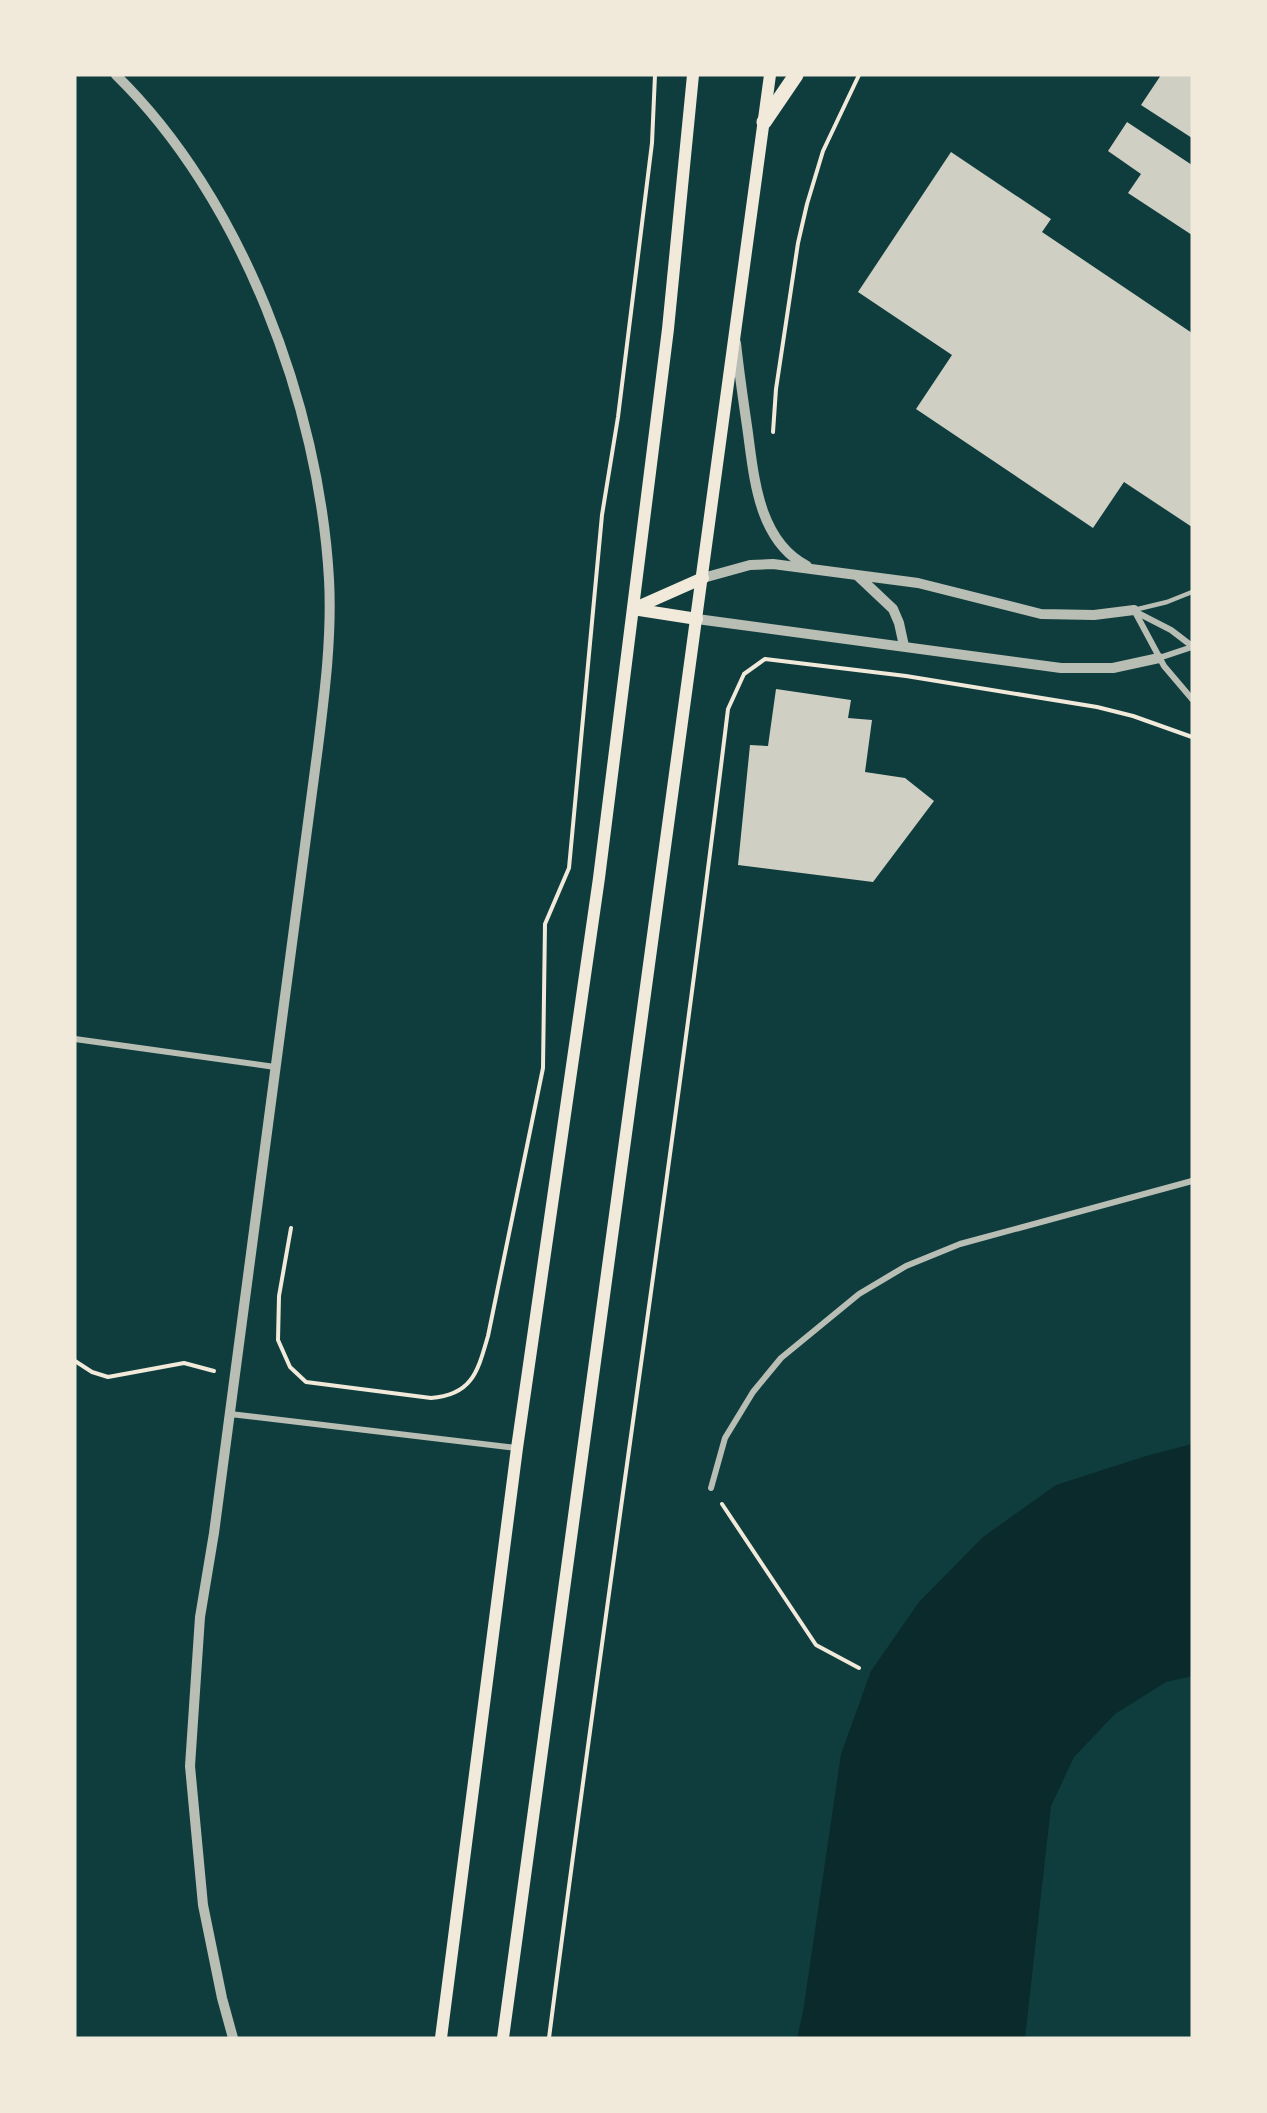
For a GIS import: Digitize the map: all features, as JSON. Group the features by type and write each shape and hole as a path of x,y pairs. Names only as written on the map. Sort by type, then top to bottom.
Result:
{"main road":[{"path":"441,2038 517,1448 599,878 668,329 693,75"},
{"path":"503,2038 674,795 687,683 698,619 770,75"},
{"path":"764,122 796,75"},
{"path":"633,609 703,578"},
{"path":"633,609 698,619"}],"street":[{"path":"116,75 144,103 183,154 251,274 296,392 313,459 323,515 329,581 328,658 230,1414 200,1617 190,1766 203,1905 222,1998 233,2038"},
{"path":"734,334 754,473 762,508 770,527 785,551 813,569"},
{"path":"703,578 750,565 773,564 940,588 1041,614 1094,615 1134,610 1171,630 1192,646"},
{"path":"858,576 893,609 904,646"},
{"path":"1134,610 1160,658 1177,683 1192,699"},
{"path":"698,619 1078,669 1113,668 1160,658 1192,646"},
{"path":"75,1040 275,1067"},
{"path":"711,1488 725,1438 753,1392 782,1358 859,1294 906,1266 960,1244 1192,1181"},
{"path":"230,1414 517,1448"}],"lane":[{"path":"1134,610 1167,602 1192,592"}],"path":[{"path":"291,1228 279,1296 278,1340 290,1367 306,1382 431,1398 457,1392 470,1383 479,1367 488,1336 543,1068 545,924 568,868 602,515 618,417 652,143 655,75"},
{"path":"773,433 798,243 807,204 823,151 859,75"},
{"path":"549,2038 728,709 735,690 744,674 765,659 906,676 1097,707 1133,716 1192,737"},
{"path":"75,1360 92,1372 108,1377 184,1363 196,1365 205,1370 235,1373"},
{"path":"711,1488 816,1645 859,1668"}],"water":[{"path":"1192,1444 1192,1676 1166,1682 1115,1714 1074,1757 1051,1806 1025,2038 797,2038 803,2012 841,1754 871,1671 919,1602 983,1537 1056,1485"}],"building":[{"path":"1161,75 1192,75 1192,138 1141,105"},
{"path":"1127,122 1192,165 1192,235 1128,193 1141,174 1108,151"},
{"path":"951,152 1051,219 1042,232 1192,333 1192,527 1124,482 1093,528 916,409 952,355 858,292"},
{"path":"776,689 851,700 848,718 872,720 865,772 905,778 934,801 873,882 738,865 750,745 768,746"}]}
